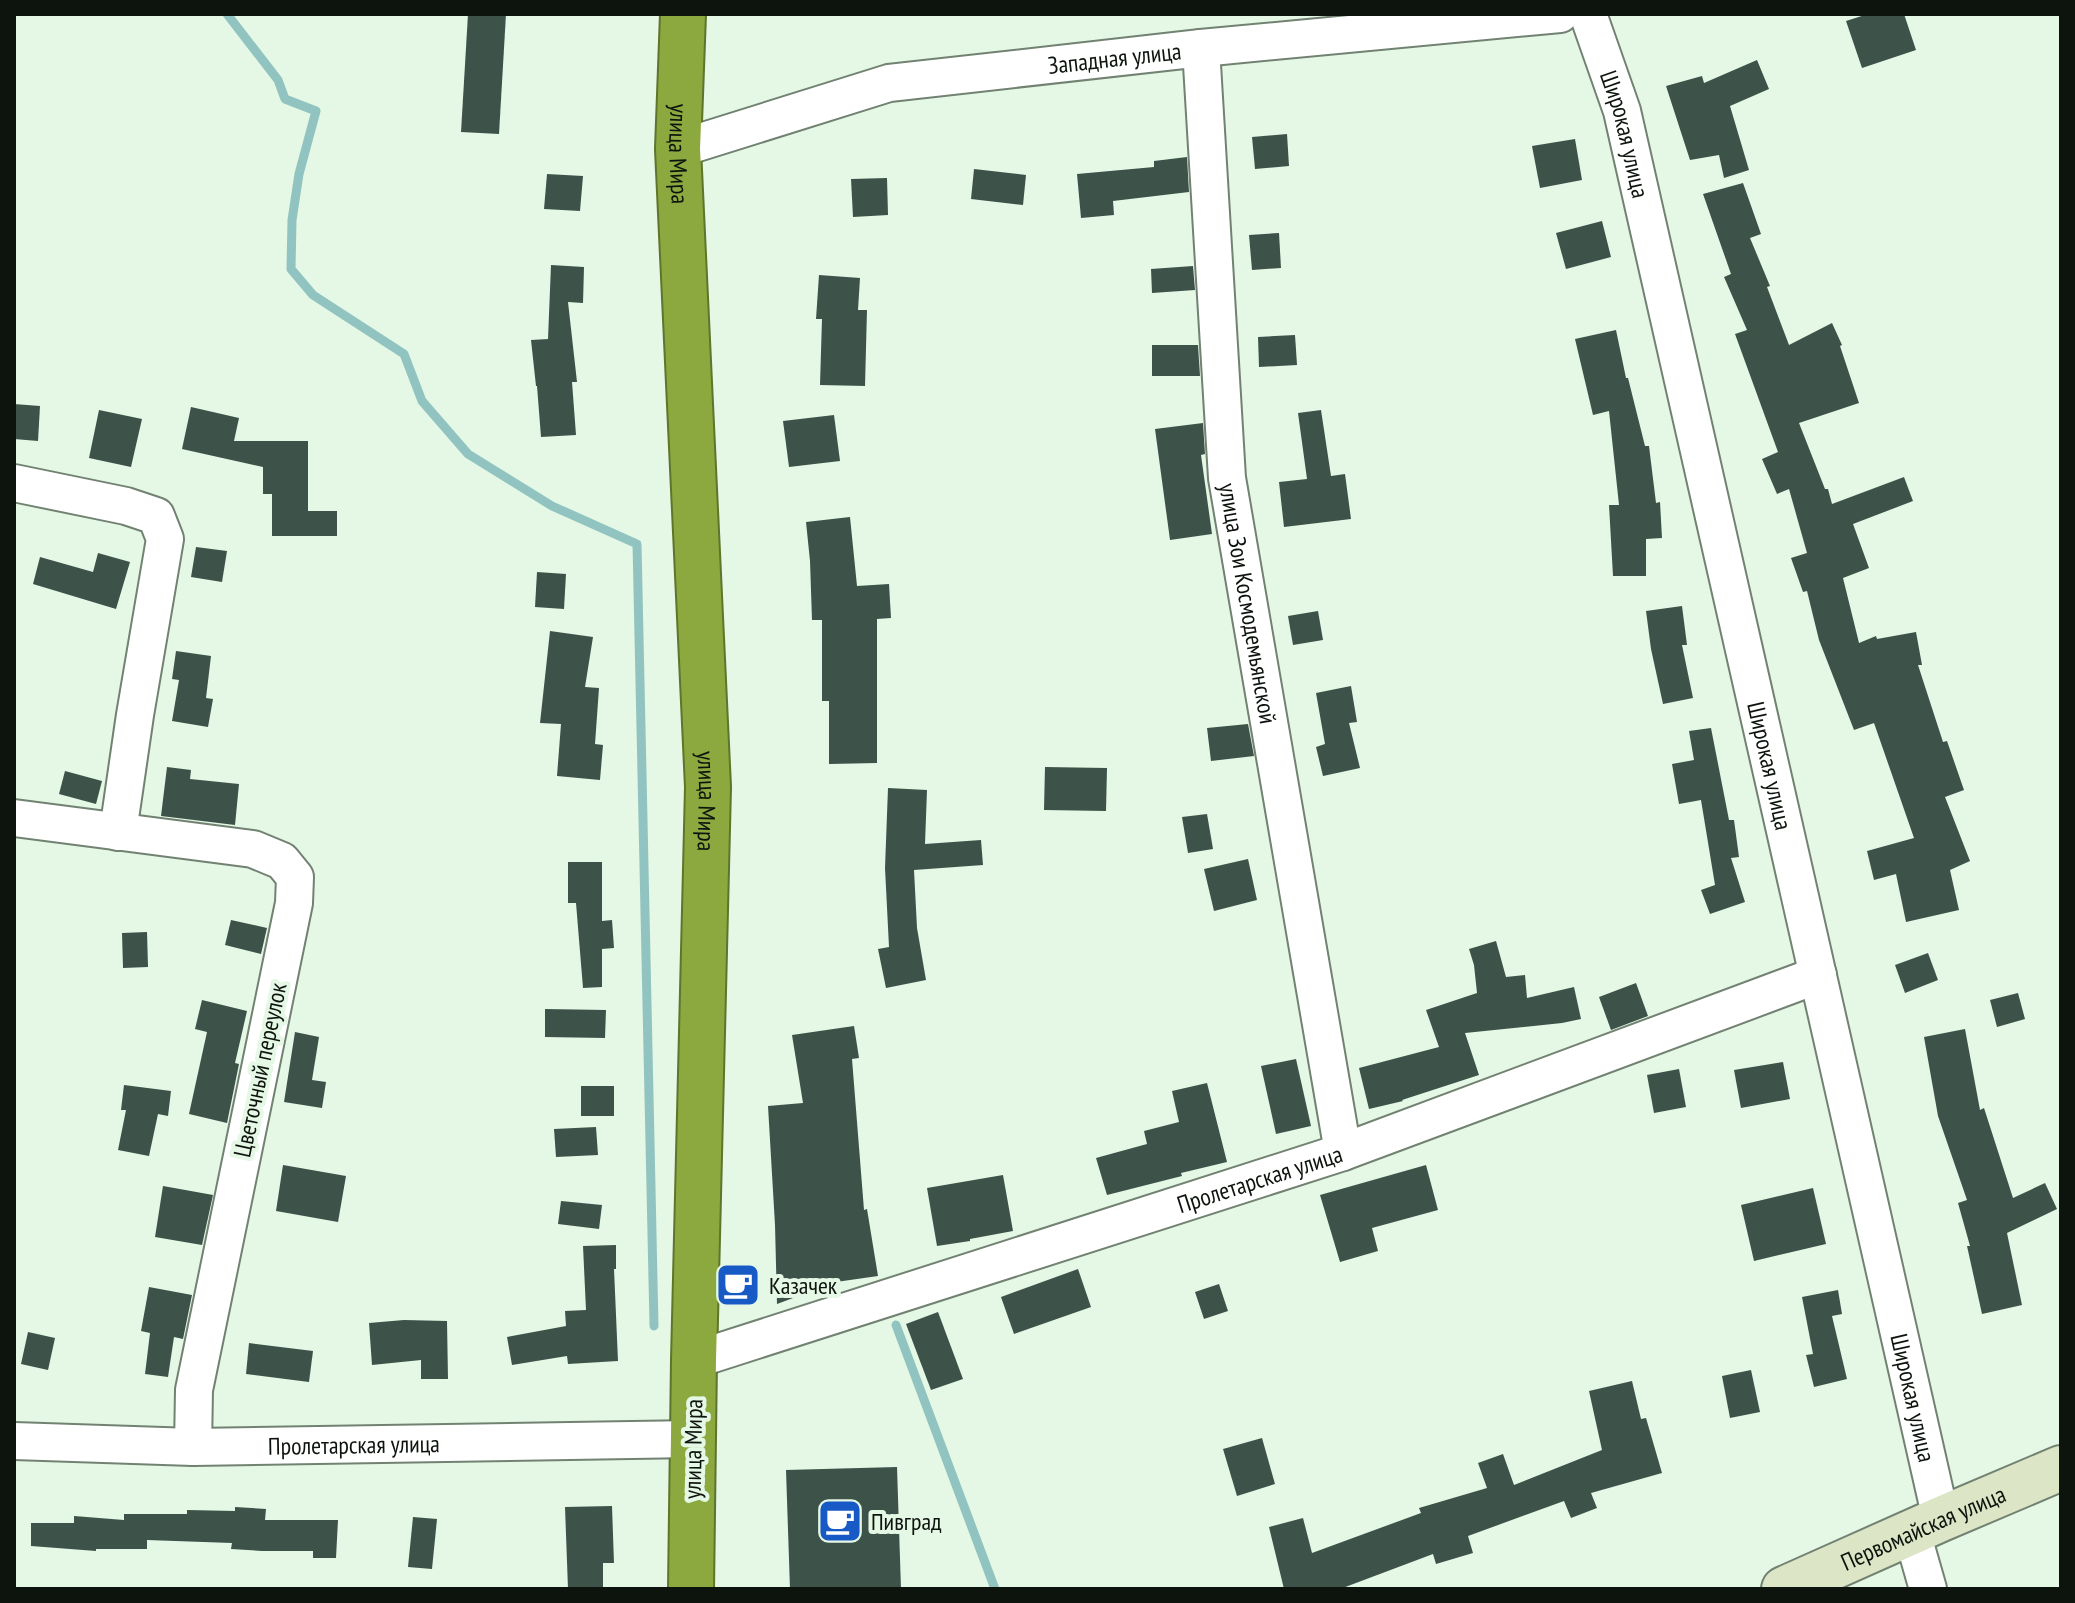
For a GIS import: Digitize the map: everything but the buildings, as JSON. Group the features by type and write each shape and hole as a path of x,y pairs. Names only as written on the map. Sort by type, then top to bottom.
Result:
{"highway":[{"name":"улица Мира","path":"683,14 678,149 708,787 691,1589"}],"street":[{"name":"Западная улица","path":"678,149 889,83 1201,48 1560,14"},
{"name":"Широкая улица","path":"1588,14 1622,111 1818,975 1926,1526 1928,1589"},
{"name":"улица Зои Космодемьянской","path":"1201,48 1227,478 1343,1152"},
{"path":"14,483 126,506 156,516 165,539 118,832"},
{"name":"Цветочный переулок","path":"14,818 253,849 282,861 295,877 294,903 194,1390 193,1447"},
{"name":"Пролетарская улица","path":"694,1360 1343,1152 1818,975"},
{"name":"Пролетарская улица","path":"14,1441 193,1447 694,1439"},
{"name":"Первомайская улица","path":"1784,1589 2061,1468"}],"waterway":[{"path":"227,14 278,80 285,99 316,111 299,174 292,220 291,269 313,295 404,354 422,401 468,454 552,506 637,544 654,1326"},
{"path":"896,1325 995,1589"}],"place":[{"name":"Казачек","path":"738,1285"},
{"name":"Пивград","path":"840,1521"}]}
